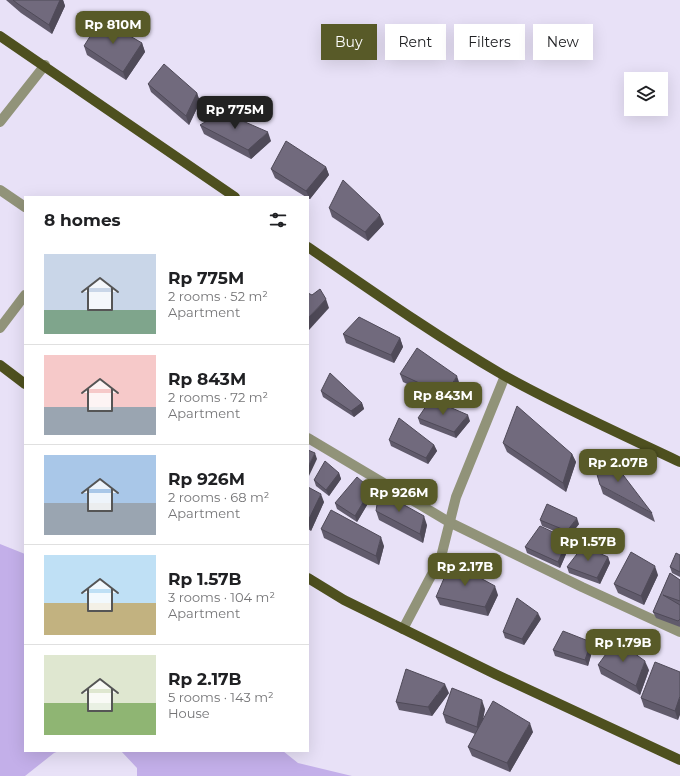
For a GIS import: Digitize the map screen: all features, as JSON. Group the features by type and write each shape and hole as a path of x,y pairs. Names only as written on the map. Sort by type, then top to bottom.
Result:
{"main road":[{"path":"0,36 45,65 235,196"},
{"path":"309,248 444,340 505,376 559,404 680,462"},
{"path":"0,365 24,383"},
{"path":"309,579 344,600 495,674 680,760"}],"street":[{"path":"0,122 45,65"},
{"path":"0,190 24,206"},
{"path":"0,328 24,296"},
{"path":"403,629 441,557 456,497 505,376"},
{"path":"309,439 449,522 582,587 680,632"}],"shaded area":[{"path":"0,544 24,554 24,752 56,752 25,776 0,776"},
{"path":"122,752 284,752 298,763 352,776 137,776 137,768"}],"building":[{"path":"13,0 60,0 49,25"},
{"path":"101,19 142,43 123,72 84,46"},
{"path":"164,64 197,93 186,116 148,84"},
{"path":"222,112 268,132 248,150 200,125"},
{"path":"286,141 326,167 306,191 271,169"},
{"path":"343,180 380,215 365,232 329,208"},
{"path":"320,289 326,299 309,317 309,294 312,295"},
{"path":"359,317 400,338 391,355 343,334"},
{"path":"417,348 457,376 445,395 400,374"},
{"path":"330,373 362,403 351,411 321,391"},
{"path":"431,399 468,415 454,432 418,418"},
{"path":"517,406 572,454 563,483 503,443"},
{"path":"399,418 434,445 426,458 389,440"},
{"path":"309,450 315,453 309,465"},
{"path":"608,455 652,513 600,485 596,471"},
{"path":"325,461 339,473 326,490 314,480"},
{"path":"357,477 371,489 355,516 335,503"},
{"path":"309,488 321,494 309,519"},
{"path":"379,491 424,516 420,534 376,511"},
{"path":"547,504 577,518 567,531 540,520"},
{"path":"331,510 381,537 376,556 321,529"},
{"path":"540,526 568,539 558,562 525,547"},
{"path":"583,546 608,557 597,578 567,567"},
{"path":"631,552 655,566 641,596 614,584"},
{"path":"676,553 680,555 680,572 670,567"},
{"path":"451,562 495,586 485,607 436,597"},
{"path":"670,573 680,580 680,601 663,595 680,605 680,619 678,621 653,612"},
{"path":"517,598 538,613 522,639 503,632"},
{"path":"563,631 591,642 585,660 553,650"},
{"path":"616,640 645,661 636,686 598,665"},
{"path":"655,662 680,672 680,696 675,711 641,698"},
{"path":"406,669 445,684 428,707 396,702"},
{"path":"452,688 482,700 477,727 443,714"},
{"path":"493,701 530,723 507,763 468,747"}]}
